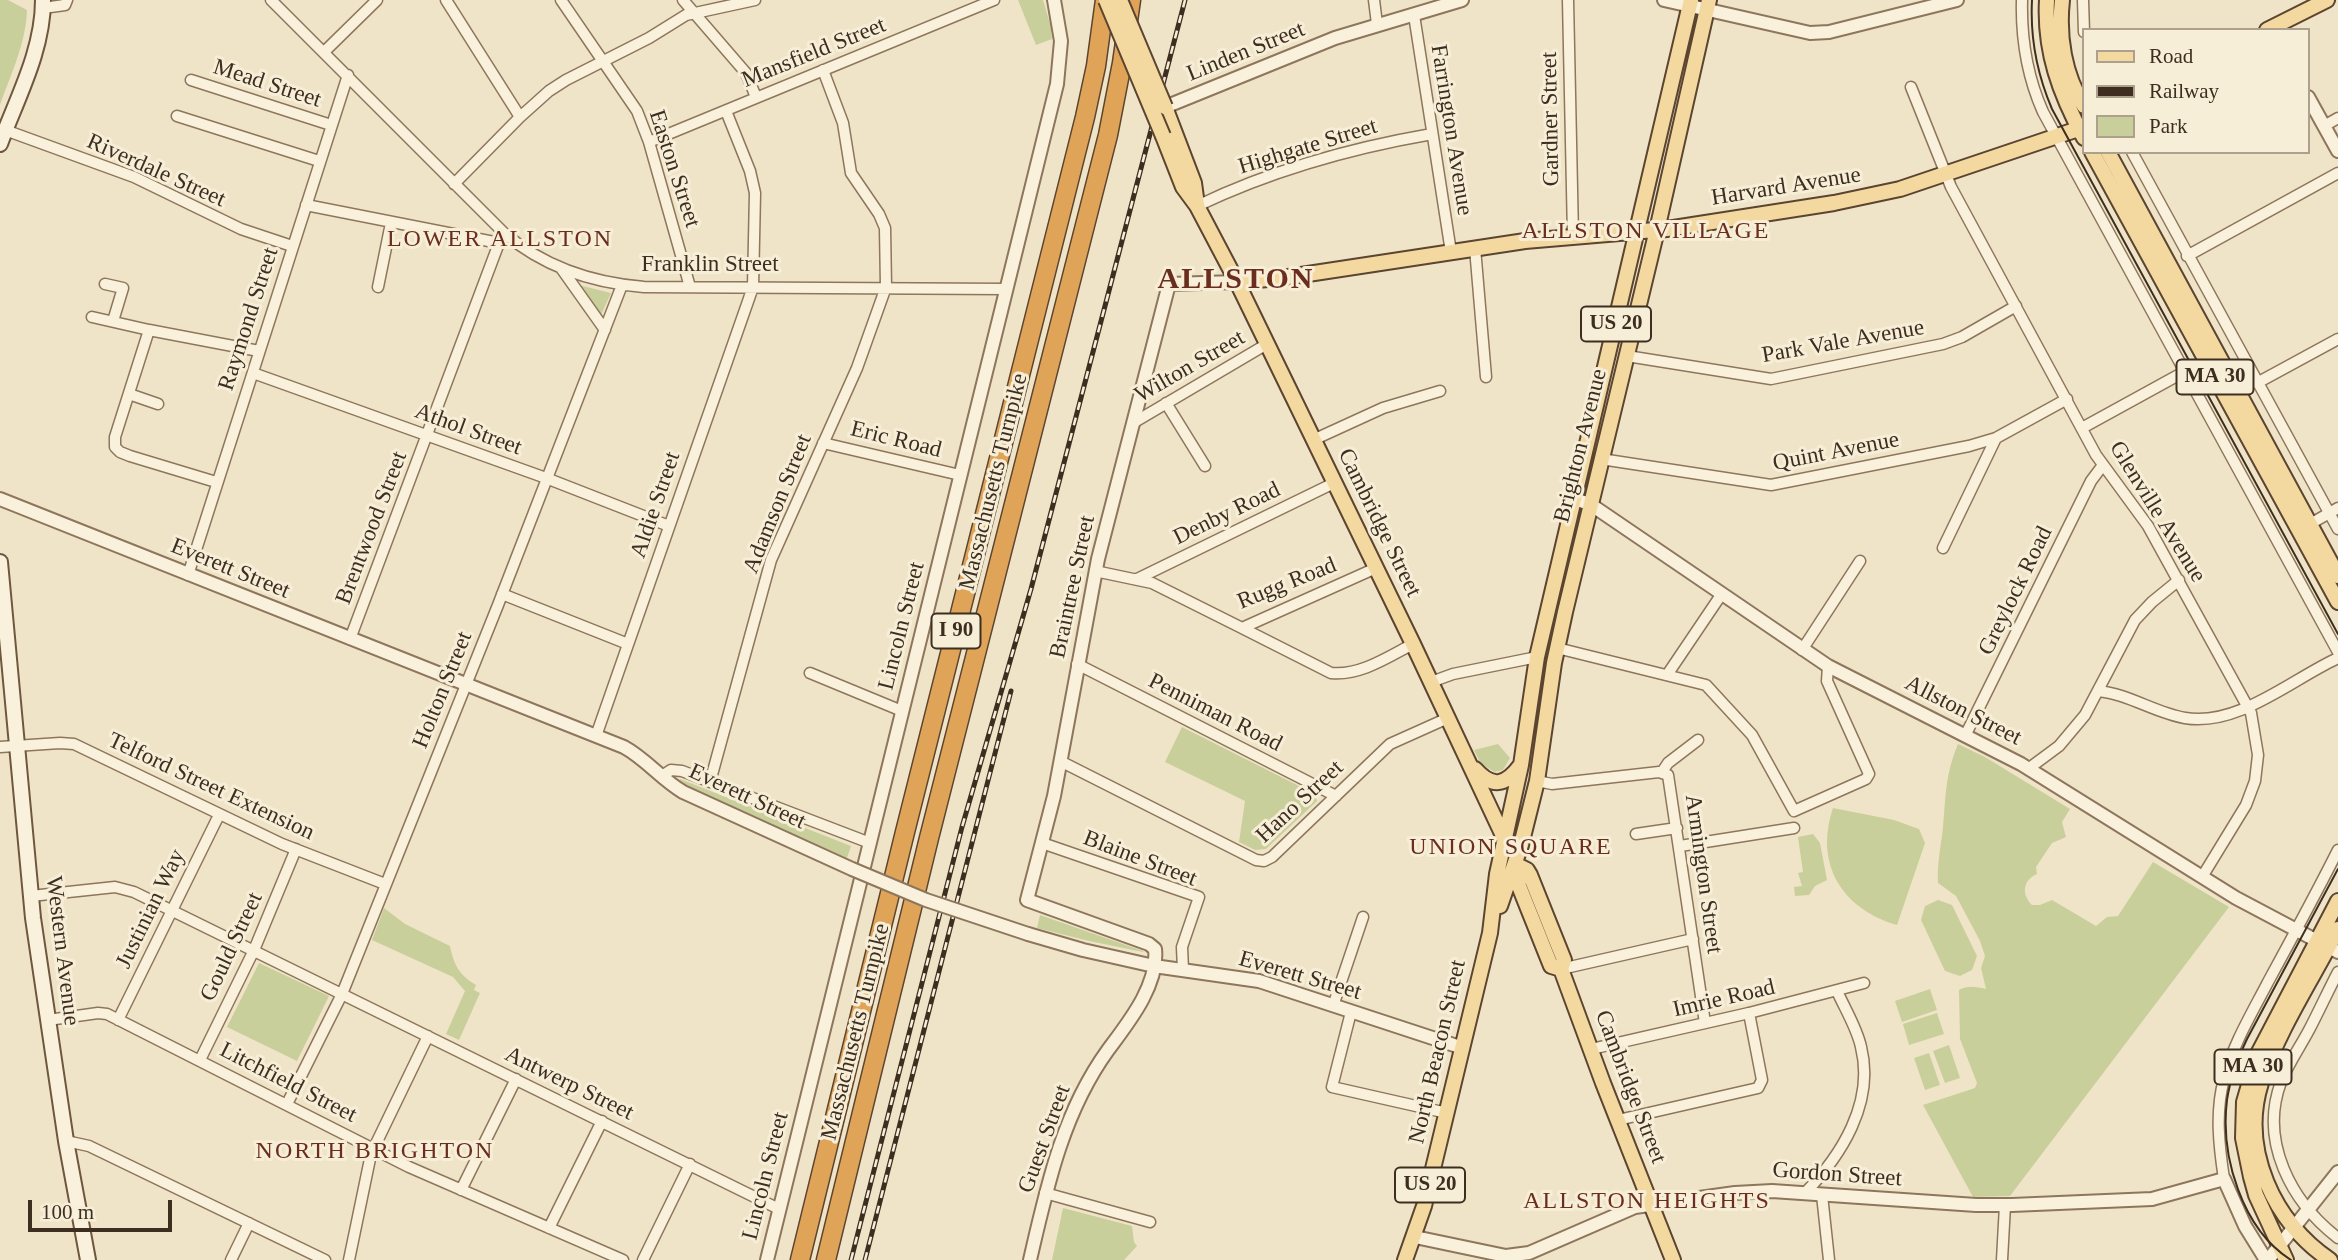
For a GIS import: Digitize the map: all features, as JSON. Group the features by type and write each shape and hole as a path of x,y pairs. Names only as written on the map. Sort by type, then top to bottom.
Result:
{"highway":[{"name":"Massachusetts Turnpike","path":"800,1260 1079,144 1094,74 1105,0"},
{"name":"Massachusetts Turnpike","path":"826,1260 926,851 1108,135 1131,0"}],"main road":[{"name":"Cambridge Street","path":"1105,0 1183,187 1197,205 1237,282 1413,644 1506,842 1515,864 1519,886 1546,956 1551,966 1561,969"},
{"name":"Cambridge Street","path":"1120,0 1169,109 1194,183 1197,205"},
{"path":"2047,0 2047,28 2052,65 2060,88 2082,131"},
{"path":"2062,0 2061,34 2064,52 2069,74 2082,102"},
{"path":"2272,28 2327,0"},
{"name":"Brighton Avenue","path":"1506,842 1537,657 1690,3"},
{"path":"3,137 37,47 43,4"},
{"name":"Brighton Avenue","path":"1515,864 1537,781 1557,648 1708,5"},
{"name":"Harvard Avenue","path":"1237,282 1288,277 1475,248 1573,236 1657,230 1872,196 2055,136 2082,131"},
{"name":"MA 30","path":"2093,154 2304,527 2338,576"},
{"name":"MA 30","path":"2109,154 2232,380 2338,603"},
{"name":"Western Avenue","path":"0,562 31,896 66,1141 88,1260"},
{"path":"1470,765 1482,778 1497,782 1508,780 1521,765"},
{"name":"North Beacon Street","path":"1490,933 1497,874 1506,842"},
{"name":"Cambridge Street","path":"1515,864 1527,870 1530,875 1564,960 1561,969 1673,1260"},
{"name":"North Beacon Street","path":"1405,1260 1424,1206 1490,933 1515,864"},
{"name":"MA 30","path":"2286,1260 2256,1195 2246,1159 2243,1138 2244,1102 2258,1055 2328,947 2338,901"},
{"name":"MA 30","path":"2330,1260 2293,1227 2270,1192 2256,1136 2257,1104 2270,1060 2338,929"}],"street":[{"path":"43,4 65,5 67,0"},
{"name":"Franklin Street","path":"271,0 454,184 503,239 561,268 592,279 622,285 1006,289"},
{"path":"324,52 377,0"},
{"path":"446,0 520,117"},
{"name":"Easton Street","path":"561,0 637,111 649,142 690,287"},
{"path":"683,0 746,73 756,97"},
{"path":"454,184 548,91 693,13 755,0"},
{"name":"Mansfield Street","path":"649,142 994,0"},
{"name":"Lincoln Street","path":"767,1260 1059,70 1061,37 1054,0"},
{"path":"1374,0 1377,24"},
{"name":"Linden Street","path":"1169,109 1300,52 1377,24 1462,0"},
{"name":"Gardner Street","path":"1568,0 1573,236"},
{"path":"1664,0 1708,5 1800,32 1820,33 1957,0"},
{"path":"2022,0 2023,33 2032,88 2055,136 2338,652"},
{"path":"2083,0 2084,28"},
{"name":"Farrington Avenue","path":"1414,15 1451,252"},
{"name":"Adamson Street","path":"710,782 771,560 872,332 886,287 885,228 851,173 844,123 823,71"},
{"name":"Raymond Street","path":"188,575 348,75"},
{"name":"Mead Street","path":"191,80 331,125"},
{"name":"Glenville Avenue","path":"1911,87 1945,174 2082,428 2103,465 2148,526 2248,706 2257,737 2255,780 2246,805 2202,877"},
{"path":"2310,101 2338,151"},
{"name":"Aldie Street","path":"596,736 753,286 755,194 750,171 726,111"},
{"path":"177,116 319,161"},
{"path":"2324,126 2338,118"},
{"name":"Highgate Street","path":"1197,205 1257,181 1368,145 1432,134"},
{"name":"Riverdale Street","path":"3,137 134,177 241,229 292,246"},
{"path":"2133,154 2258,383 2334,511 2338,529"},
{"path":"2187,256 2338,173"},
{"path":"306,205 391,223 503,239"},
{"path":"378,287 391,223"},
{"name":"Brentwood Street","path":"350,639 503,239"},
{"path":"1475,248 1486,377"},
{"path":"561,268 605,330"},
{"name":"Braintree Street","path":"1154,966 1156,952 1152,946 1027,900 1060,761 1096,571 1169,284 1237,282"},
{"path":"105,284 123,288 113,321"},
{"name":"Holton Street","path":"288,1104 342,994 622,285"},
{"name":"Park Vale Avenue","path":"1626,356 1771,379 1943,344 1962,337 2016,306"},
{"path":"92,317 258,351"},
{"path":"149,330 115,437 115,447 130,456 216,482"},
{"path":"2232,380 2258,383 2338,339"},
{"name":"Wilton Street","path":"1133,423 1267,344"},
{"path":"2082,428 2184,372"},
{"name":"Athol Street","path":"253,373 546,478 669,526"},
{"path":"1313,440 1383,408 1440,391"},
{"path":"129,394 158,404"},
{"name":"Quint Avenue","path":"1601,459 1772,485 1969,446 1996,438 2067,399"},
{"path":"1166,403 1205,466"},
{"path":"1944,548 1996,438"},
{"name":"Eric Road","path":"824,443 960,475"},
{"name":"Greylock Road","path":"1965,736 2091,481 2103,465"},
{"name":"Denby Road","path":"1136,579 1335,483"},
{"name":"Everett Street","path":"0,499 596,736 635,753 682,792 852,869 933,902 1083,950 1154,966 1259,981 1462,1048"},
{"name":"Allston Street","path":"1574,499 1590,504 1828,666 2028,769 2236,898 2328,947"},
{"path":"2304,527 2334,511"},
{"path":"1802,650 1860,561"},
{"name":"Rugg Road","path":"1096,571 1152,583 1242,628 1376,568"},
{"path":"2028,769 2059,746 2085,715 2135,620 2179,580"},
{"path":"502,594 628,644"},
{"path":"1667,675 1721,595"},
{"path":"1242,628 1331,673 1357,671 1413,644"},
{"path":"1557,648 1706,685 1752,735 1794,811 1867,779 1869,769 1827,681 1828,666"},
{"path":"1431,682 1441,677 1537,657"},
{"path":"2098,691 2114,693 2164,712 2197,719 2214,719 2248,706 2338,658"},
{"name":"Penniman Road","path":"1077,664 1336,796"},
{"path":"810,673 902,711"},
{"name":"Hano Street","path":"1060,761 1259,861 1272,857 1390,744 1448,719"},
{"path":"1537,781 1552,784 1664,772 1668,763 1698,740"},
{"name":"Telford Street Extension","path":"0,747 74,744 219,815 385,884"},
{"path":"662,776 676,769 870,843"},
{"name":"Armington Street","path":"1664,772 1670,778 1706,1023"},
{"name":"Justinian Way","path":"118,1020 219,815"},
{"path":"1636,834 1677,828"},
{"path":"1680,846 1794,828"},
{"name":"Blaine Street","path":"1042,843 1199,897 1182,947 1183,971"},
{"name":"Gould Street","path":"200,1060 254,950 296,849"},
{"path":"2338,850 2236,1044 2223,1080 2218,1126 2224,1179 2245,1226 2267,1260 2338,1172"},
{"name":"Antwerp Street","path":"31,896 115,887 134,891 779,1209"},
{"path":"1333,1006 1363,917"},
{"path":"1561,969 1693,939"},
{"name":"Guest Street","path":"1030,1260 1045,1194 1080,1094 1136,1012 1154,966"},
{"path":"2338,972 2287,1069 2277,1098 2276,1132 2279,1155 2287,1180 2307,1210 2338,1238"},
{"name":"Imrie Road","path":"1591,1049 1749,1013 1864,983"},
{"path":"1804,1194 1836,1158 1859,1106 1863,1088 1861,1046 1838,991"},
{"path":"1351,1012 1332,1087 1447,1113"},
{"name":"Litchfield Street","path":"48,1020 101,1013 118,1020 373,1149 623,1260"},
{"path":"1618,1120 1758,1088 1762,1080 1749,1013"},
{"path":"349,1260 373,1149 428,1036"},
{"path":"461,1190 516,1079"},
{"path":"549,1228 602,1121"},
{"path":"66,1141 89,1146 325,1260"},
{"path":"643,1260 690,1164"},
{"name":"Gordon Street","path":"1415,1237 1520,1258 1635,1207 1760,1191 2005,1205 2152,1199 2224,1179"},
{"path":"1045,1194 1150,1222"},
{"path":"1822,1195 1829,1260"},
{"path":"2002,1260 2005,1205"},
{"path":"231,1260 249,1223"}],"green space":[{"path":"0,0 8,0 27,10 21,46 0,105"},
{"path":"1018,0 1043,0 1052,39 1036,45"},
{"path":"579,285 611,293 601,315"},
{"path":"1182,727 1315,794 1317,801 1266,849 1255,850 1239,842 1245,801 1165,762"},
{"name":"UNION SQUARE","path":"1498,744 1510,758 1503,770 1495,772 1481,764 1474,750"},
{"path":"1958,744 1985,757 2070,809 2062,822 2066,837 2052,843 2036,867 2037,874 2026,884 2026,896 2032,905 2052,900 2096,926 2107,917 2118,916 2153,862 2229,907 2010,1196 1973,1197 1923,1105 1975,1088 1977,1083 1960,1039 1959,990 1969,987 1986,989 1981,968 1985,956 1956,896 1938,883 1947,785"},
{"path":"680,779 851,846 847,858 679,782"},
{"path":"1833,808 1894,820 1919,829 1925,843 1897,925 1861,908 1837,882 1827,848"},
{"path":"1813,834 1820,843 1827,880 1815,886 1809,895 1795,896 1794,887 1802,886 1798,873 1803,872 1798,837"},
{"path":"1938,900 1952,905 1977,956 1972,970 1960,976 1945,971 1921,920 1925,906"},
{"path":"384,908 405,924 450,946 458,969 476,985 474,990 480,993 459,1040 446,1034 465,991 453,977 372,940"},
{"path":"1040,915 1143,951 1143,952 1037,928"},
{"path":"259,963 329,996 297,1061 227,1027"},
{"path":"1930,989 1937,1010 1902,1022 1895,1001"},
{"path":"1937,1013 1944,1034 1909,1045 1903,1024"},
{"path":"1949,1045 1960,1078 1945,1083 1933,1051"},
{"path":"1929,1053 1940,1085 1925,1090 1914,1058"},
{"path":"1063,1208 1132,1226 1137,1246 1124,1260 1052,1260"}],"tram line":[{"path":"2032,0 2036,56 2052,109 2338,634"},
{"path":"2291,1260 2274,1247 2259,1230 2238,1189 2227,1144 2227,1100 2230,1084 2247,1039 2338,869"}],"railway":[{"path":"851,1260 962,827 1031,589 1185,0"},
{"path":"865,1260 1011,691"}],"district":[{"name":"ALLSTON VILLAGE","path":"1646,232"},
{"name":"LOWER ALLSTON","path":"500,240"},
{"name":"ALLSTON","path":"1236,280"},
{"name":"UNION SQUARE","path":"1511,848"},
{"name":"NORTH BRIGHTON","path":"375,1152"},
{"name":"ALLSTON HEIGHTS","path":"1647,1202"}]}
